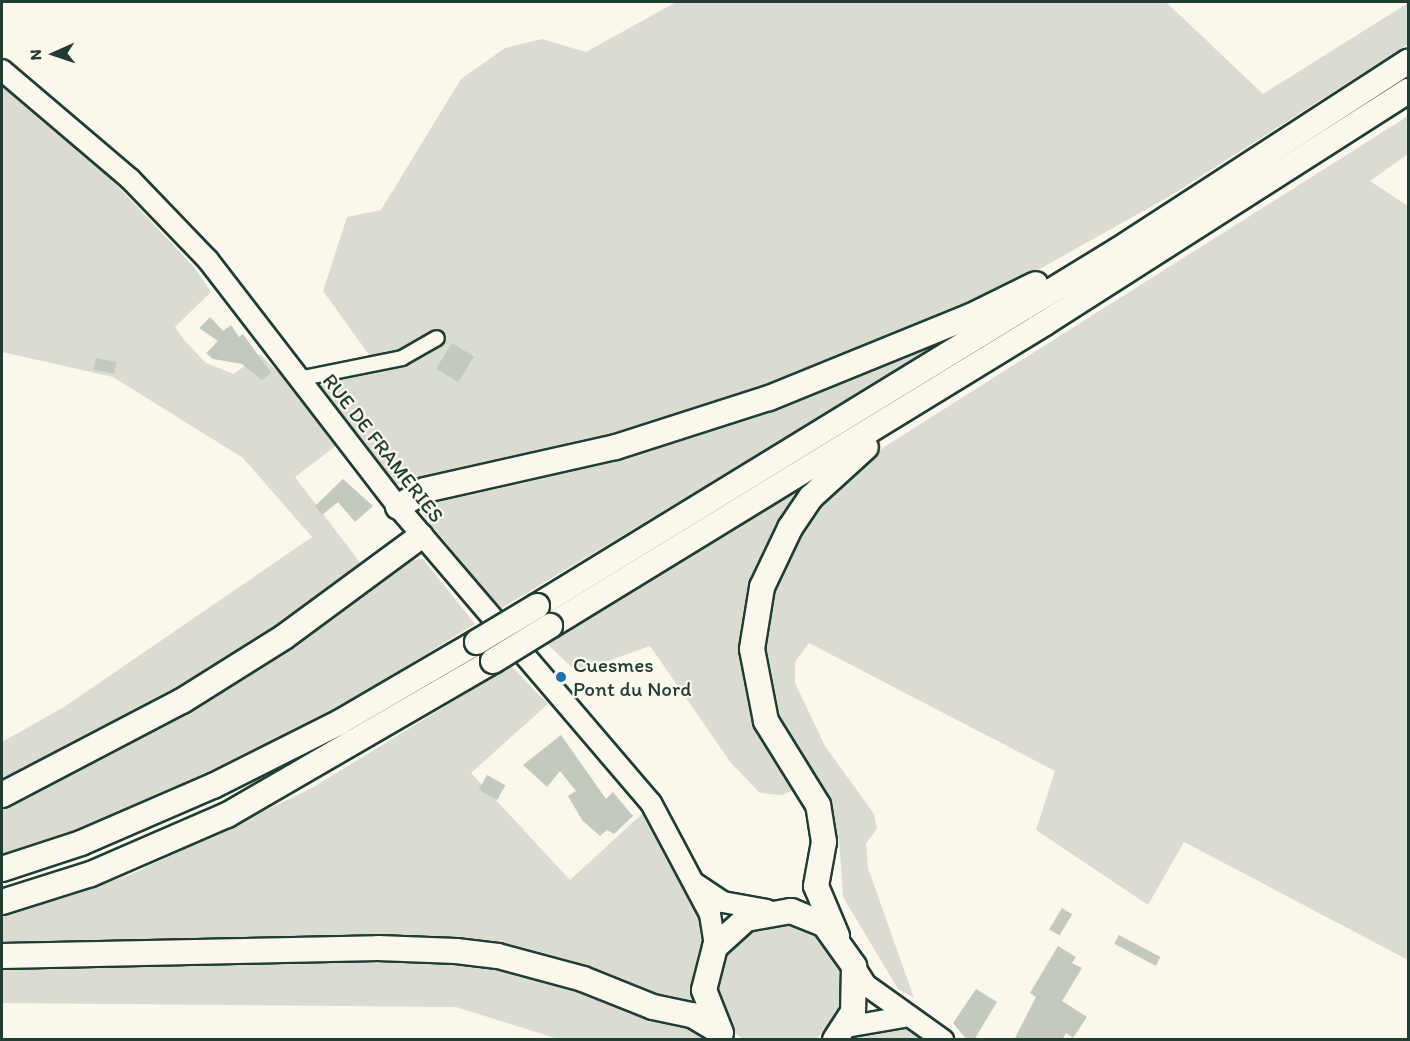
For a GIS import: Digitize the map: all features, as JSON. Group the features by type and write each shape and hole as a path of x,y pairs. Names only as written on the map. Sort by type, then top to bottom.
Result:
{"highway":[{"path":"2,902 91,874 227,815 493,661 543,616 1118,250 1408,62"},
{"path":"2,869 81,843 213,786 340,722 477,642 543,616 898,413 1408,91"},
{"path":"398,507 425,490 616,447 769,398 971,316 1089,257 1118,250"},
{"path":"841,1034 856,997 854,966 837,936 816,886 824,842 818,805 783,756 756,685 755,615 774,556 811,497 898,413"},
{"path":"2,795 182,701 284,637 421,536"},
{"path":"723,1036 704,990 716,947 734,926 773,910 808,915 837,936"},
{"path":"2,956 378,948 456,951 572,976 653,1007 692,1015 723,1036"}],"main road":[{"name":"RUE DE FRAMERIES","path":"2,70 130,179 208,260 421,536 651,803 710,914 716,947"},
{"path":"696,884 738,907 773,910"},
{"path":"854,966 866,985 904,1017 943,1040"},
{"path":"841,1034 904,1017"}],"street":[{"path":"298,379 402,358 437,338"}],"shaded area":[{"path":"676,2 1166,2 1263,94 1408,3 1408,44 1172,195 993,295 843,359 652,427 443,480 395,484 312,382 375,363 323,291 347,217 381,210 461,79 505,48 542,39 586,52"},
{"path":"2,85 112,180 194,267 211,292 175,327 206,363 234,374 260,354 345,439 295,477 365,569 173,693 2,781 2,742 64,707 312,537 243,458 113,377 2,352"},
{"path":"1408,116 1408,154 1370,181 1408,206 1408,960 1184,842 1148,905 1036,830 1055,771 809,643 795,662 795,683 825,746 874,814 877,829 866,843 868,868 914,998 898,989 843,897 839,838 773,708 762,645 770,592 810,514 884,447"},
{"path":"979,322 500,609 421,512 424,501"},
{"path":"812,476 818,481 749,628 796,789 782,795 760,793 731,763 650,646 577,672 547,644"},
{"path":"423,559 475,624 331,712 236,760 97,823 2,854 2,802 403,560"},
{"path":"511,666 548,704 471,773 570,880 642,814 648,817 708,924 700,1009 548,960 2,948 2,917 132,874 312,788"},
{"path":"787,920 824,936 844,972 840,1013 816,1039 744,1040 730,1029 714,987 717,964 745,929"},
{"path":"442,959 532,976 684,1022 710,1039 558,1039 456,1007 2,1003 2,966"},
{"path":"893,1021 923,1039 853,1040 854,1035"}],"building":[{"path":"210,317 223,331 231,325 239,337 243,334 271,373 262,380 242,364 213,359 206,353 218,341 199,328"},
{"path":"452,343 474,357 458,382 436,368"},
{"path":"96,358 117,362 114,374 94,370"},
{"path":"343,479 373,506 355,522 338,502 322,515 315,506"},
{"path":"561,735 606,799 613,792 633,816 614,834 607,830 600,836 582,820 568,796 576,791 560,771 547,787 523,765"},
{"path":"487,775 505,785 497,800 479,790"},
{"path":"1062,908 1072,914 1059,936 1049,929"},
{"path":"1119,935 1160,957 1156,966 1114,944"},
{"path":"1058,946 1076,957 1072,963 1082,968 1062,1001 1087,1017 1073,1038 1066,1033 1062,1040 1014,1040 1036,997 1030,993"},
{"path":"976,989 997,1002 974,1040 967,1040 953,1023"}],"place":[{"name":"Cuesmes Pont du Nord","path":"561,677"}]}
